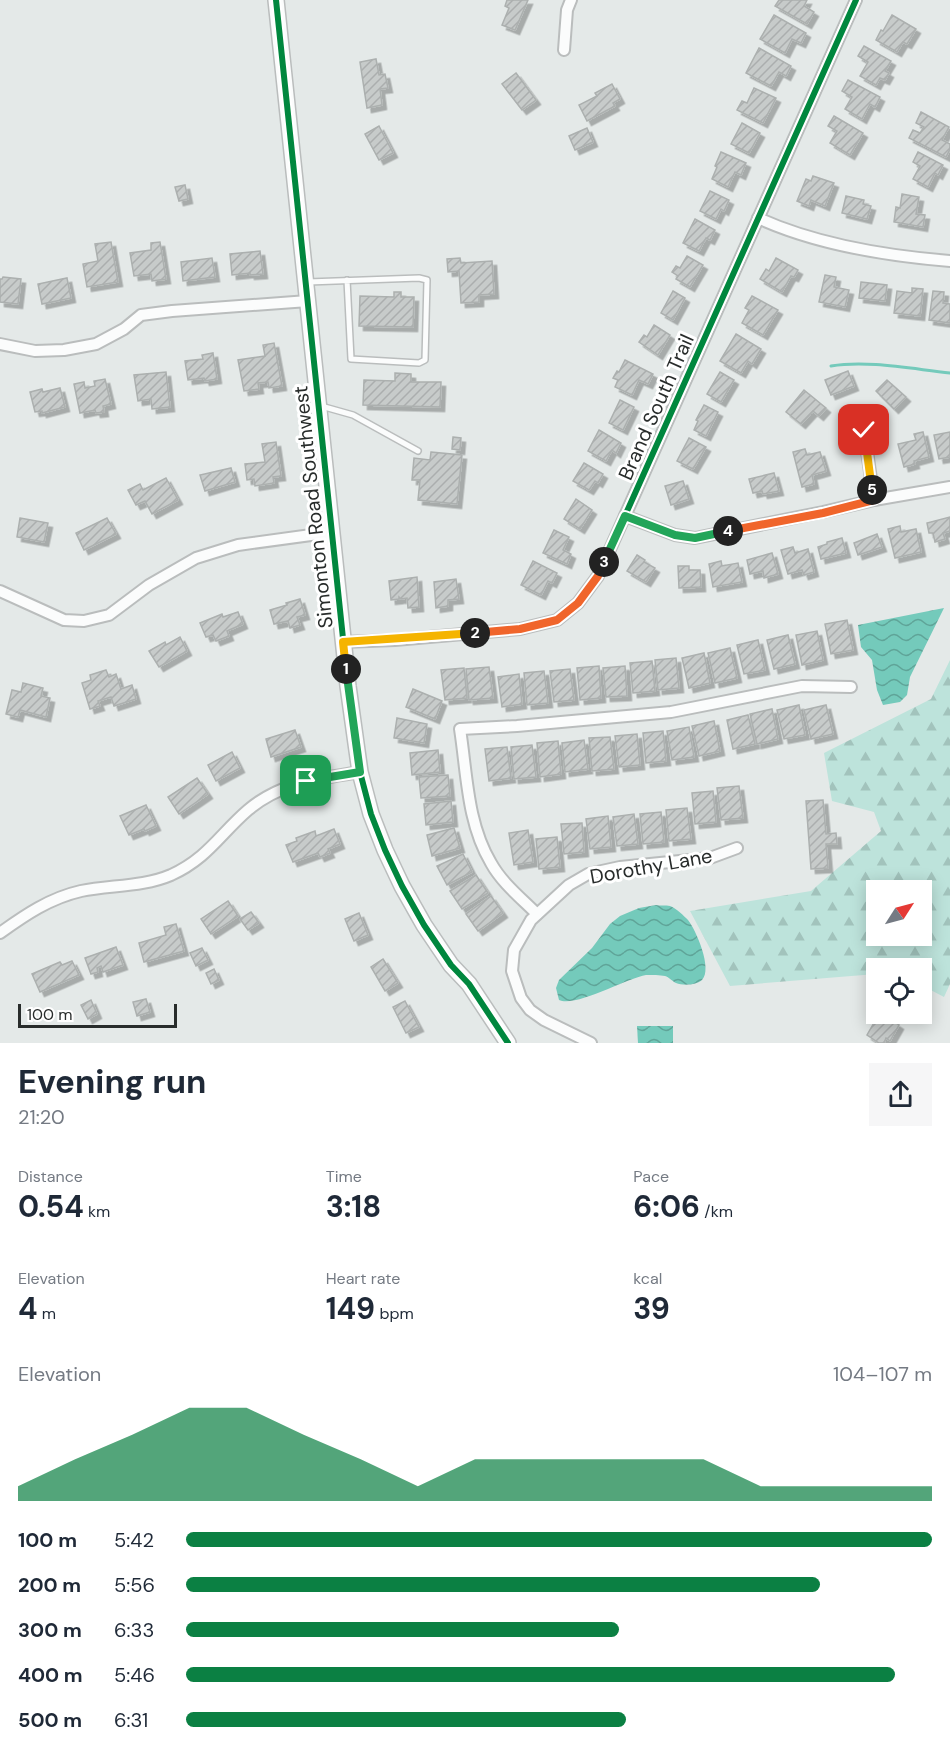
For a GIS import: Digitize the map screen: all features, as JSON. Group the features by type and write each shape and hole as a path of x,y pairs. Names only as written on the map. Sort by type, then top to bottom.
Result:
{"street":[{"name":"Simonton Road Southwest","path":"276,0 343,642 360,772 370,814 377,832 420,920 452,965 469,984 508,1043"},
{"path":"564,50 567,10 571,0"},
{"name":"Brand South Trail","path":"343,642 395,640 520,629 557,620 578,603 598,576 856,0"},
{"path":"759,218 780,228 844,245 910,258 950,261"},
{"path":"0,345 35,351 64,350 96,344 124,329 141,315 308,301"},
{"path":"864,430 874,500"},
{"path":"625,516 675,535 695,538 823,513 874,500 950,487"},
{"path":"0,591 64,620 84,621 109,615 149,585 196,558 238,545 333,531"},
{"path":"537,914 499,876 490,863 477,833 468,791 460,729 671,712 802,686 851,687"},
{"path":"0,933 51,900 81,891 151,882 184,869 213,847 249,809 287,786 360,772"},
{"name":"Dorothy Lane","path":"584,1041 530,1010 516,987 512,971 514,950 531,920 569,885 588,874 620,867 710,858 737,848"},
{"name":"Simonton Road Southwest","path":"452,965 462,988 496,1043"}],"lane":[{"path":"306,282 347,280 419,278 426,280 425,360 419,363 351,359 347,280"},
{"path":"319,406 353,415 418,451"}],"green space":[{"path":"950,660 950,984 944,997 932,991 932,958 866,958 866,975 730,986 690,911 811,891 881,831 874,812 832,801 824,753 931,699"}],"water":[{"path":"944,608 910,677 907,695 900,702 883,705 877,690 872,660 861,647 858,625"},
{"path":"656,905 672,907 691,925 705,959 705,975 700,982 682,984 665,976 646,975 577,1000 559,1000 556,988 559,980 592,948 610,924 620,916 639,908"},
{"path":"637,1026 673,1026 673,1043 638,1043"}],"building":[{"path":"507,0 528,0 515,30 502,25 509,8 505,6"},
{"path":"779,0 807,0 804,6 814,12 807,24 775,6"},
{"path":"774,15 806,33 801,43 792,39 785,53 760,39"},
{"path":"892,15 916,29 907,44 903,42 897,52 876,40"},
{"path":"864,46 891,61 885,71 889,73 885,80 880,78 876,85 860,76 868,62 858,56"},
{"path":"759,48 791,66 786,76 779,72 771,86 746,73"},
{"path":"376,59 379,75 385,74 388,88 380,89 382,105 367,108 360,62"},
{"path":"516,73 536,100 522,110 502,84"},
{"path":"848,80 880,97 875,107 870,104 862,119 845,109 852,97 842,91"},
{"path":"612,84 620,99 613,103 615,106 587,121 579,105 597,96 595,93"},
{"path":"754,88 776,98 763,123 737,110 742,101 747,103"},
{"path":"921,112 949,127 942,140 950,144 946,157 909,138 913,130 920,133 924,127 916,123"},
{"path":"834,116 863,133 850,155 830,143 837,131 828,126"},
{"path":"742,123 760,133 749,153 731,144"},
{"path":"379,126 393,153 379,160 365,134"},
{"path":"587,128 593,142 575,150 569,136"},
{"path":"721,152 746,163 741,175 735,172 728,187 712,179"},
{"path":"918,152 943,165 938,175 935,173 928,187 913,179 920,166 913,162"},
{"path":"813,176 834,183 825,206 811,200 809,206 797,201 806,179 811,181"},
{"path":"185,185 188,199 179,201 175,187"},
{"path":"710,191 729,200 724,211 721,209 716,219 700,211"},
{"path":"902,194 919,197 916,214 925,215 923,227 894,222 896,207 900,208"},
{"path":"846,196 864,200 863,204 871,206 867,219 842,213"},
{"path":"695,219 715,230 710,240 706,238 699,251 683,243"},
{"path":"111,242 118,282 87,287 83,264 98,261 95,244"},
{"path":"160,242 166,279 152,281 151,274 134,276 130,253 151,250 151,243"},
{"path":"260,251 263,274 232,275 230,254"},
{"path":"687,256 703,265 690,287 676,279 678,276 672,272 676,266 680,268"},
{"path":"212,258 215,277 183,281 181,262"},
{"path":"460,258 461,263 492,261 494,294 479,295 479,302 461,303 459,271 448,272 447,259"},
{"path":"776,258 798,270 794,277 791,276 782,292 760,279 766,269 769,271"},
{"path":"825,275 836,277 834,287 849,290 845,307 819,302"},
{"path":"3,277 21,279 18,304 0,302 0,279"},
{"path":"67,278 71,298 42,304 38,284"},
{"path":"861,282 887,285 885,301 859,298"},
{"path":"912,288 923,289 920,316 894,313 897,291 912,293"},
{"path":"673,291 685,298 673,320 661,313"},
{"path":"933,291 944,292 943,303 950,304 950,323 929,320"},
{"path":"394,292 401,292 401,297 414,297 413,327 359,326 360,296 394,297"},
{"path":"752,296 778,310 763,335 742,323 749,310 745,308"},
{"path":"654,325 670,335 658,355 639,342 644,335 647,337"},
{"path":"736,334 761,349 752,364 748,361 741,373 720,361"},
{"path":"274,343 282,386 269,388 268,382 258,383 259,389 244,391 238,360 265,356 263,345"},
{"path":"213,353 217,379 188,380 185,361 203,359 202,355"},
{"path":"625,360 653,374 648,384 639,380 632,395 615,387 618,380 613,378"},
{"path":"848,371 854,386 831,395 825,380"},
{"path":"166,372 170,407 152,409 151,399 138,401 134,375"},
{"path":"720,372 734,380 721,402 707,394"},
{"path":"395,373 411,374 411,382 441,382 440,407 363,405 364,380 395,381"},
{"path":"105,379 111,404 103,406 104,412 96,413 95,410 80,413 74,384 84,382 85,388 95,386 94,381"},
{"path":"887,380 906,397 894,409 876,391"},
{"path":"60,388 65,407 42,413 42,411 35,412 30,392"},
{"path":"804,390 826,408 819,416 813,411 801,424 786,412"},
{"path":"620,400 634,407 623,430 609,423"},
{"path":"704,405 718,412 706,436 694,430 698,421 696,420"},
{"path":"599,430 621,443 616,453 612,450 606,461 588,451"},
{"path":"923,432 929,457 914,461 915,464 904,467 898,444 916,440 914,434"},
{"path":"950,432 950,457 939,459 934,435"},
{"path":"453,437 461,438 460,450 452,449"},
{"path":"689,438 706,447 693,469 677,461"},
{"path":"276,442 281,476 273,477 274,483 255,486 254,479 247,480 245,464 265,462 262,444"},
{"path":"805,449 807,455 820,452 826,471 812,475 814,484 802,487 793,452"},
{"path":"431,452 462,455 457,504 418,500 420,480 412,480 414,458 430,460"},
{"path":"584,463 603,474 598,483 595,481 589,490 573,481"},
{"path":"231,468 235,482 205,491 200,475"},
{"path":"774,473 779,491 753,493 749,479"},
{"path":"166,478 178,500 152,514 145,501 136,505 128,490 140,484 143,490"},
{"path":"683,481 689,499 671,505 665,486"},
{"path":"576,499 592,510 580,529 564,519"},
{"path":"950,517 950,531 943,533 945,539 935,542 933,533 929,533 927,523"},
{"path":"20,518 48,523 44,542 17,537"},
{"path":"107,518 116,534 84,550 76,533"},
{"path":"900,526 901,532 916,529 921,552 895,558 888,529"},
{"path":"554,530 569,537 563,550 571,554 567,564 543,553"},
{"path":"877,534 882,547 858,555 854,543"},
{"path":"842,538 846,553 821,559 818,547"},
{"path":"793,547 795,553 808,549 814,572 804,575 802,570 788,574 781,550"},
{"path":"772,553 778,574 764,578 763,571 750,574 747,560"},
{"path":"637,555 655,568 646,582 627,571"},
{"path":"533,561 557,573 552,583 548,581 541,595 521,585"},
{"path":"721,561 722,566 738,563 742,582 713,587 709,564"},
{"path":"678,566 689,566 689,570 700,570 701,587 679,588"},
{"path":"417,577 419,607 408,608 407,598 399,597 399,599 391,600 389,581"},
{"path":"456,579 459,599 448,600 448,606 436,608 434,582"},
{"path":"300,599 305,615 297,617 300,625 290,628 288,621 274,624 270,610"},
{"path":"238,612 243,624 227,631 229,636 216,641 213,635 206,637 200,623 222,614 223,617"},
{"path":"847,620 853,650 831,654 825,624"},
{"path":"817,631 823,660 802,665 796,635"},
{"path":"788,635 795,664 774,669 767,640"},
{"path":"180,637 187,651 159,667 149,651"},
{"path":"758,640 765,670 744,674 737,645"},
{"path":"730,648 737,678 715,683 708,653"},
{"path":"704,653 710,683 689,688 682,658"},
{"path":"676,658 679,688 658,690 655,660"},
{"path":"652,661 655,691 633,693 630,663"},
{"path":"599,666 601,698 580,700 577,668"},
{"path":"625,666 627,696 606,697 603,668"},
{"path":"489,667 493,698 469,700 466,669"},
{"path":"464,668 467,698 445,700 441,670"},
{"path":"570,669 574,700 554,702 550,671"},
{"path":"106,670 109,677 116,674 121,689 132,685 136,699 114,706 111,697 98,701 100,706 90,709 82,683 91,680 90,675"},
{"path":"544,671 548,703 527,705 524,673"},
{"path":"519,674 522,704 502,707 498,677"},
{"path":"23,683 43,688 41,696 50,698 46,717 20,710 18,717 6,714 12,690 21,692"},
{"path":"413,689 442,701 435,719 406,707"},
{"path":"799,705 805,735 784,739 777,710"},
{"path":"826,705 833,734 811,739 804,710"},
{"path":"772,709 778,739 757,744 750,714"},
{"path":"748,715 755,744 733,749 727,720"},
{"path":"397,718 427,724 424,743 394,738"},
{"path":"714,721 720,751 699,756 692,726"},
{"path":"689,727 694,757 672,760 667,731"},
{"path":"295,730 301,747 271,757 266,739"},
{"path":"663,731 666,761 646,763 643,733"},
{"path":"637,734 640,765 619,767 615,736"},
{"path":"610,737 614,769 592,771 589,738"},
{"path":"584,740 588,769 565,772 562,743"},
{"path":"558,741 561,774 540,777 537,743"},
{"path":"532,745 536,777 514,779 511,747"},
{"path":"507,747 511,778 489,781 485,749"},
{"path":"438,750 440,772 412,775 410,753"},
{"path":"232,752 240,768 216,781 208,765"},
{"path":"448,775 450,796 421,798 419,777"},
{"path":"197,778 208,794 179,814 168,797"},
{"path":"739,786 743,818 721,820 717,788"},
{"path":"713,791 716,822 695,824 692,793"},
{"path":"823,800 826,834 836,833 837,844 826,844 828,868 811,869 806,801"},
{"path":"451,801 453,822 426,825 424,804"},
{"path":"146,805 156,826 129,835 120,816"},
{"path":"687,808 691,839 669,841 666,810"},
{"path":"661,812 664,842 643,844 640,814"},
{"path":"634,814 638,844 617,846 613,817"},
{"path":"608,816 611,847 590,849 586,819"},
{"path":"582,823 584,852 564,854 561,824"},
{"path":"454,828 460,848 432,856 427,835"},
{"path":"334,829 340,844 328,849 330,853 320,857 318,853 293,862 286,845 297,841 296,838 315,831 316,836"},
{"path":"528,830 533,862 514,865 509,833"},
{"path":"557,837 560,867 539,869 536,839"},
{"path":"463,854 472,872 447,885 437,866"},
{"path":"476,875 488,893 462,909 450,891"},
{"path":"491,896 503,913 478,931 466,914"},
{"path":"228,901 238,916 211,934 201,919"},
{"path":"251,912 259,923 248,930 240,919"},
{"path":"359,913 368,935 354,941 345,919"},
{"path":"176,924 184,951 144,962 139,943 166,935 164,927"},
{"path":"116,947 123,965 103,972 101,966 97,968 98,972 91,974 85,958"},
{"path":"202,948 208,960 196,966 190,953"},
{"path":"383,959 398,983 385,991 371,967"},
{"path":"72,961 79,975 40,992 32,974 60,962 62,965"},
{"path":"214,969 219,980 211,984 206,973"},
{"path":"146,999 150,1012 137,1016 133,1002"},
{"path":"91,1000 97,1014 88,1019 81,1005"},
{"path":"405,1001 419,1027 406,1033 393,1007"},
{"path":"873,1024 899,1025 890,1041 886,1038 884,1043 879,1043 867,1035"}],"waterway":[{"path":"831,366 860,364 950,373"}],"cycle path":[{"path":"276,0 348,686 360,772 371,814 402,886 424,925 451,965 469,984 508,1043"},
{"path":"343,642 395,640 520,629 557,620 578,603 598,576 856,0"}],"route":[{"path":"306,781 360,772 343,642 395,640 520,629 557,620 578,603 598,576 625,516 675,535 695,538 823,513 874,500 864,430"}]}
